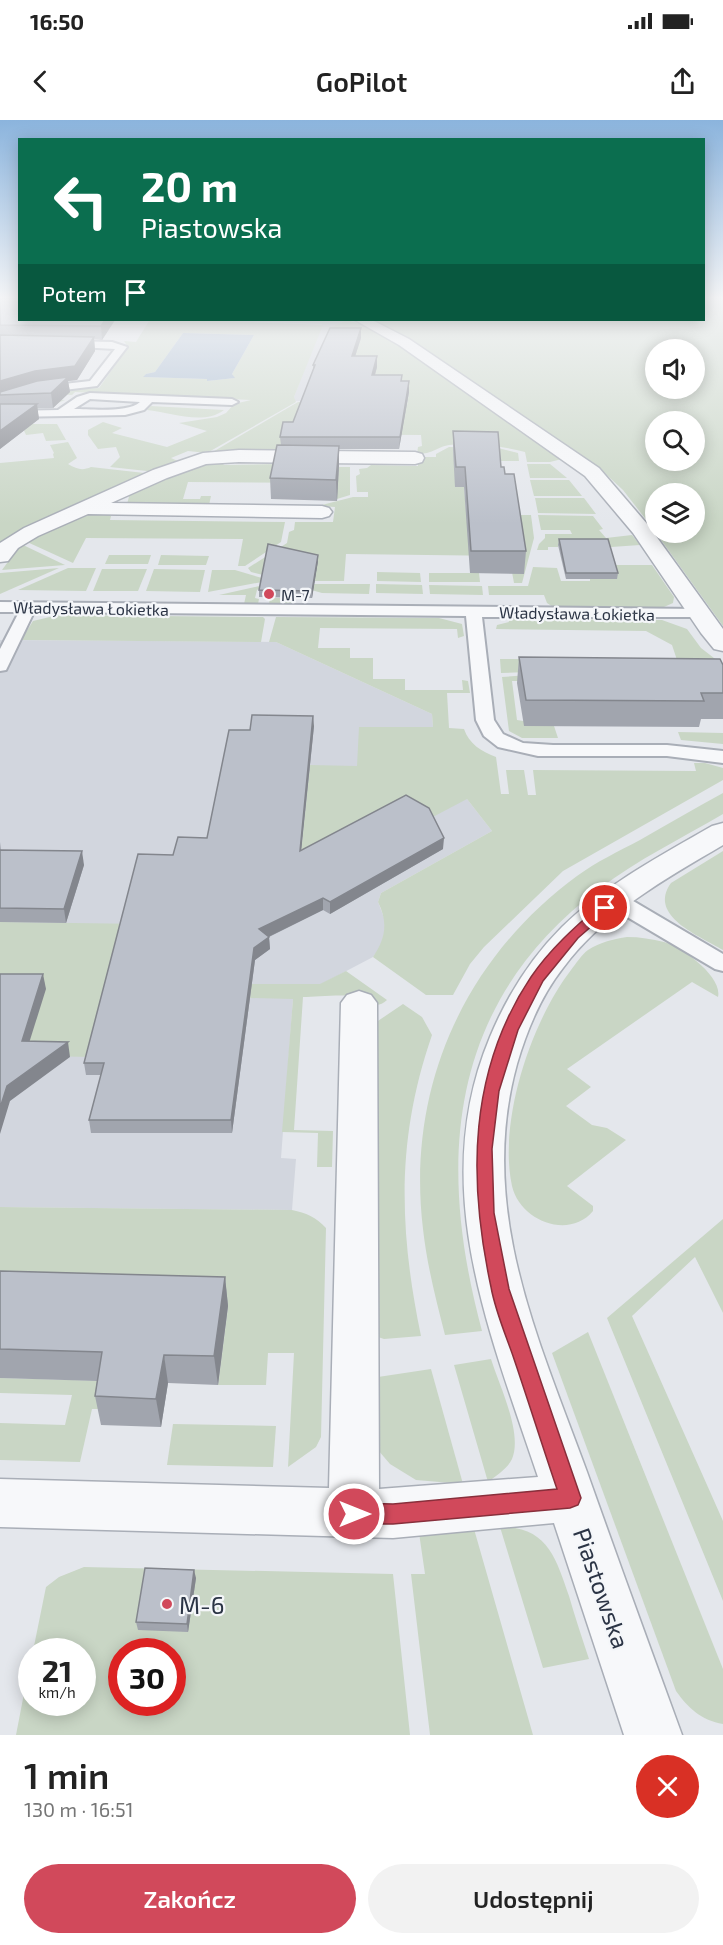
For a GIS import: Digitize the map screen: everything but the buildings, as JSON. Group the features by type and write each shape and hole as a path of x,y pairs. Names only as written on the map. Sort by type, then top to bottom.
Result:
{"street":[{"path":"450,373 592,472 641,529 699,614 723,644"},
{"path":"0,556 20,538 188,463 212,458 415,458"},
{"path":"83,509 322,512"},
{"name":"Piastowska","path":"653,1735 500,1289 486,1213 484,1149 491,1091 510,1030 537,979 573,935 615,900 641,881 723,832"},
{"path":"354,1514 359,1003"},
{"path":"0,1505 354,1514 404,1513 570,1498"}],"lane":[{"path":"0,402 38,390 93,384 101,373"},
{"path":"58,414 85,396 232,402"},
{"path":"0,414 130,412 140,408 149,398"},
{"name":"Władysława Łokietka","path":"0,607 699,614"},
{"path":"0,666 29,607"},
{"path":"474,612 485,720 490,732 500,741 510,746 536,750 690,752 723,757"},
{"path":"615,900 723,964"}],"shaded area":[{"path":"303,373 376,373 375,376 409,392 407,405 295,401 294,397"},
{"path":"0,640 276,642 432,714 433,727 467,799 492,831 381,893 378,902 386,923 381,946 373,957 293,999 281,1158 296,1159 292,1210 0,1207"}],"green space":[{"path":"109,373 149,373 144,377 207,379 207,381 234,378 232,373 304,373 294,397 296,402 207,453 188,451 171,458 180,462 156,472 110,467 120,457 116,447 98,449 88,435 88,430 103,422 122,428 112,433 167,447 207,431 179,423 217,417 226,413 234,404 251,400 75,392 72,395 49,394 46,399 65,400 49,406 0,411 0,407 37,394 42,395 44,392 99,388"},
{"path":"375,373 439,373 562,459 550,462 527,462 525,452 478,444 449,445 417,454 418,447 422,446 421,435 284,434 307,454 211,453 298,402 407,405 409,393 374,377"},
{"path":"461,373 645,373 645,399 705,399 705,373 723,373 723,626 663,543 705,543 705,483 645,483 645,518 623,490 597,466"},
{"path":"151,406 224,410 216,415 196,418 147,410"},
{"path":"21,424 57,424 66,440 46,441 43,433 26,435"},
{"path":"68,442 77,458 68,464 77,468 91,467 153,474 0,545 0,463 54,458 50,445"},
{"path":"449,447 498,448 518,453 519,461 491,461 464,487 467,522 507,515 531,515 534,538 522,583 514,583 509,556 346,554 344,581 287,581 251,572 248,568 287,543 289,532 294,530 295,522 333,522 335,507 318,506 353,497 368,497 368,492 357,492 356,476 360,474 359,469 371,465 418,466 418,457 436,457 436,454"},
{"path":"220,460 224,465 332,463 333,467 350,467 350,495 337,499 337,483 188,482 183,499 200,499 201,496 211,496 209,505 127,504 130,493 191,466"},
{"path":"527,464 550,464 567,478 530,478"},
{"path":"530,480 569,480 582,496 534,496"},
{"path":"535,498 584,498 596,514 538,513"},
{"path":"106,513 111,516 110,520 285,522 281,542 245,566 238,566 243,539 86,538 73,563 25,541 86,514"},
{"path":"538,515 593,516 603,529 599,530 606,538 632,535 640,545 597,548 558,545 558,547 548,547 548,550 537,550 545,534 572,534 570,530 541,530"},
{"path":"21,544 65,565 2,570"},
{"path":"109,555 151,555 148,564 105,564"},
{"path":"161,555 209,556 206,565 158,565"},
{"path":"613,565 652,565 674,597 673,603 664,607 651,608 553,607 547,603 544,595 489,595 488,586 528,586 533,567 557,568 561,581 590,581"},
{"path":"59,568 0,594 0,573"},
{"path":"68,568 96,568 86,591 18,590"},
{"path":"102,569 147,569 138,591 93,591"},
{"path":"154,569 205,570 200,592 146,591"},
{"path":"212,570 235,570 262,578 262,582 208,592"},
{"path":"377,572 420,573 421,582 377,581"},
{"path":"429,573 479,573 480,582 429,582"},
{"path":"268,584 300,584 300,593 294,593 293,604 269,604 270,598 281,598 282,587 262,587 257,590 255,598 259,599 258,604 244,604 246,595 219,595"},
{"path":"308,584 370,584 369,594 322,593 308,589"},
{"path":"376,584 422,585 423,594 376,593"},
{"path":"429,585 482,586 483,595 430,594"},
{"path":"58,615 263,617 265,619 261,642 21,640 33,621"},
{"path":"276,617 439,618 462,624 464,636 458,638 457,629 320,628 318,648 350,648 350,658 373,658 373,679 405,679 405,690 463,690 462,680 468,681 470,693 447,693 449,728 464,729 476,746 496,757 501,794 509,794 506,770 524,770 528,795 536,795 533,770 696,771 694,763 705,763 723,768 723,780 563,871 484,947 470,964 453,995 426,995 373,957 381,943 384,930 383,916 378,902 381,893 492,831 467,799 429,819 323,850 299,849 302,843 310,765 357,766 359,727 433,727 432,714 276,642 269,642"},
{"path":"508,619 662,620 687,629 701,648 723,665 501,673 500,659 677,660 672,645 646,631 496,629 497,625 509,622"},
{"path":"529,675 545,681 512,681 517,720 554,726 558,738 522,738 509,731 502,677"},
{"path":"678,732 723,733 723,744 681,740"},
{"path":"723,793 723,814 614,878 549,934 511,982 483,1034 467,1089 459,1146 460,1206 468,1268 482,1331 445,1335 425,1242 420,1177 424,1126 434,1077 451,1031 474,987 503,946 537,909 592,866"},
{"path":"723,851 723,950 679,924 666,905 665,895 671,883"},
{"path":"0,922 146,924 91,1057 45,1056 27,1047 0,988"},
{"path":"627,937 659,941 680,949 707,971 718,989 718,997 692,982 567,1069 591,1087 566,1106 592,1125 607,1128 626,1140 567,1186 593,1206 593,1211 583,1220 571,1224 546,1223 525,1209 512,1186 509,1160 510,1132 521,1073 531,1044 556,992 583,954 597,945"},
{"path":"346,971 387,1000 377,1005 349,996 303,997 294,1130 333,1131 332,1167 317,1167 318,1133 282,1132 293,999 250,998 251,984 320,984"},
{"path":"403,1004 422,1017 432,1035 420,1073 412,1111 405,1185 408,1259 421,1336 384,1339 378,1337 372,1025"},
{"path":"0,1207 292,1210 318,1221 326,1228 321,1437 316,1447 288,1467 294,1353 268,1353 266,1385 218,1385 228,1307 0,1299"},
{"path":"723,1219 723,1313 695,1257 632,1316 723,1521 723,1601 607,1318"},
{"path":"588,1332 723,1669 723,1724 708,1720 696,1713 676,1691 552,1353"},
{"path":"491,1359 512,1423 515,1448 507,1466 488,1482 454,1365"},
{"path":"431,1369 463,1484 416,1480 390,1464 378,1450 378,1377"},
{"path":"0,1378 108,1381 103,1409 92,1409 80,1462 0,1460 0,1423 65,1425 72,1395 0,1393"},
{"path":"173,1424 276,1426 273,1467 167,1465"},
{"path":"500,1527 529,1532 539,1538 554,1557 589,1659 543,1668"},
{"path":"474,1529 533,1735 430,1735 411,1574 425,1574 419,1533"},
{"path":"84,1567 393,1574 410,1735 16,1735 20,1716 96,1716 96,1638 36,1638 46,1587 59,1577"}],"water":[{"path":"232,373 235,378 207,381 207,379 143,377 146,374"}],"place":[{"name":"M-7","path":"269,594"},
{"name":"M-6","path":"167,1604"}],"route":[{"path":"354,1514 393,1514 570,1498 500,1289 486,1213 483,1183 484,1149 491,1091 510,1030 537,979 573,935 605,908"}]}
